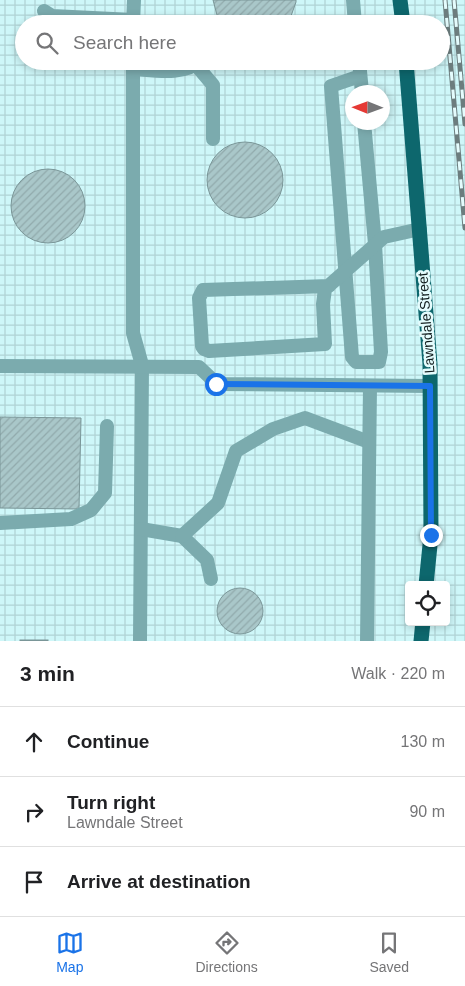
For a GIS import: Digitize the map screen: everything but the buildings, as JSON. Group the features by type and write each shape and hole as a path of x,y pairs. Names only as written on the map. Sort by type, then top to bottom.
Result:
{"main road":[{"path":"400,0 401,15"},
{"name":"Lawndale Street","path":"407,70 430,364 431,535 426,581"},
{"path":"421,641 423,626"}],"lane":[{"path":"134,0 134,15"},
{"path":"353,0 354,15"},
{"path":"44,11 50,15"},
{"path":"134,70 133,333 142,365 140,641"},
{"path":"163,70 174,72 179,70"},
{"path":"202,70 213,85 213,139"},
{"path":"360,70 361,85"},
{"path":"360,76 331,86 352,357 356,362 379,362 381,352 375,244 365,130"},
{"path":"329,286 203,290 200,298 202,346 210,351 325,344 323,304 325,289 329,286 375,244 384,237 420,229"},
{"path":"0,366 142,365 199,367 216,384 430,386"},
{"path":"367,641 370,386"},
{"path":"182,536 218,503 236,450 273,429 305,418 369,442"},
{"path":"0,523 71,520 91,510 105,493 107,426"},
{"path":"141,529 182,536 206,560 211,579"}],"shaded area":[{"path":"0,0 465,0 465,641 0,641"}],"railway":[{"path":"445,0 446,15"},
{"path":"454,0 465,124"},
{"path":"450,57 465,228"}],"route":[{"path":"216,384 430,386 431,535"}]}
